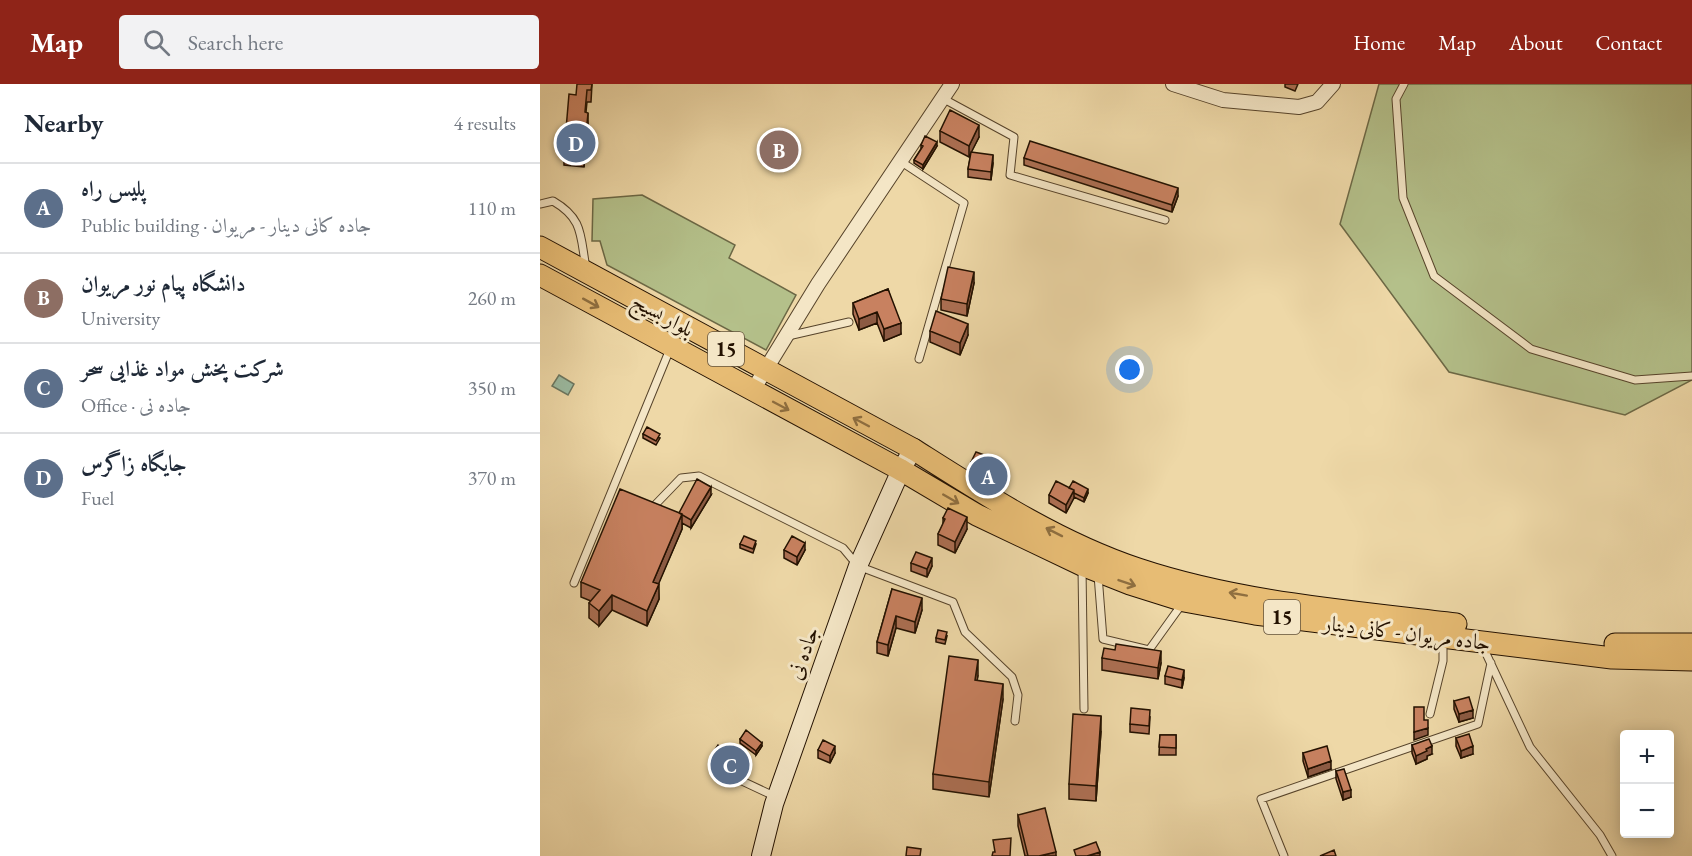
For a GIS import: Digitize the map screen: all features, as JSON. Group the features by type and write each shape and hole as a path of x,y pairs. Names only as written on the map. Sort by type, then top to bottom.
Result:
{"main road":[{"name":"بلوار بسیج","path":"540,247 765,371 913,449"},
{"name":"بلوار بسیج","path":"540,275 901,470"},
{"name":"جاده نی","path":"761,856 776,796 858,566 901,470 913,449"},
{"name":"15","path":"913,449 1002,505 1080,545 1137,569 1215,590 1283,602 1612,644 1692,644"},
{"name":"جاده مریوان - کانی دینار","path":"901,470 977,515 1090,569 1184,601 1256,614 1612,658 1692,660"}],"street":[{"path":"753,390 818,284 952,84"},
{"path":"1173,84 1223,100 1299,107 1317,102 1333,84"}],"lane":[{"path":"1404,84 1396,99 1403,198 1434,276 1531,349 1635,381 1692,376"},
{"path":"942,98 1014,138 1010,175 1165,220"},
{"path":"900,161 964,203 919,359"},
{"path":"540,204 553,201 568,210 577,221 587,273"},
{"path":"786,337 849,322"},
{"path":"574,583 672,346"},
{"path":"654,506 681,478 699,476 843,548 858,566 953,602 965,632 1012,677 1018,696 1015,721"},
{"path":"1090,569 1103,639 1149,650 1184,601"},
{"path":"1084,709 1090,569"},
{"path":"1431,714 1443,661 1443,637"},
{"path":"1481,642 1530,747 1600,836 1612,856"},
{"path":"1284,856 1261,799 1478,724 1491,663"},
{"path":"725,773 762,792 776,796"}],"shaded area":[{"path":"1379,84 1692,84 1692,380 1625,415 1449,372 1340,224"},
{"path":"642,195 735,245 729,258 796,295 766,350 607,265 600,241 592,241 593,199"},
{"path":"559,375 574,384 568,395 552,386"}],"building":[{"path":"577,84 592,84 591,90 587,90 585,112 588,113 584,155 564,153 569,94 576,95"},
{"path":"950,110 979,125 969,146 940,131"},
{"path":"925,136 937,142 923,165 914,160 923,146 921,145"},
{"path":"1030,141 1178,188 1172,205 1024,158"},
{"path":"971,152 993,155 991,172 968,169"},
{"path":"948,267 974,272 967,304 941,299"},
{"path":"888,289 901,323 884,329 877,312 859,319 853,303"},
{"path":"936,311 968,324 960,343 930,331"},
{"path":"647,427 660,434 656,441 643,434"},
{"path":"976,452 987,456 983,466 971,462"},
{"path":"697,479 711,487 691,520 679,513"},
{"path":"1056,481 1074,490 1066,505 1049,495"},
{"path":"1073,481 1088,489 1084,498 1069,488"},
{"path":"620,489 682,514 653,582 659,584 647,611 612,595 599,611 589,603 600,590 581,582"},
{"path":"948,508 967,517 955,542 938,534"},
{"path":"744,536 756,541 753,549 740,544"},
{"path":"792,536 805,543 797,557 784,550"},
{"path":"916,552 932,558 927,569 911,563"},
{"path":"892,589 922,598 915,622 896,616 888,645 877,642"},
{"path":"938,630 947,632 945,640 936,638"},
{"path":"1116,644 1161,651 1158,668 1102,658 1104,648 1115,650"},
{"path":"949,656 978,660 975,680 1003,684 989,782 933,774"},
{"path":"1168,666 1184,670 1182,680 1165,676"},
{"path":"1469,697 1473,710 1459,714 1454,701"},
{"path":"1414,707 1424,707 1424,720 1428,720 1428,728 1414,732"},
{"path":"1131,708 1150,710 1149,726 1130,724"},
{"path":"1073,714 1101,716 1096,786 1069,784"},
{"path":"746,730 762,743 756,751 740,739"},
{"path":"1469,734 1473,746 1461,751 1456,738"},
{"path":"1160,735 1176,735 1176,748 1159,747"},
{"path":"1429,739 1432,746 1416,756 1412,745"},
{"path":"823,740 835,746 830,756 818,750"},
{"path":"718,745 727,752 720,760 712,754"},
{"path":"1327,746 1331,761 1308,769 1303,753"},
{"path":"1344,769 1351,790 1343,792 1336,771"},
{"path":"1045,808 1056,852 1028,856 1018,815"},
{"path":"1011,838 1010,856 992,856 995,852 993,840"},
{"path":"1096,842 1100,852 1087,856 1076,856 1074,850"},
{"path":"907,847 921,849 920,856 906,856"},
{"path":"1334,850 1336,856 1320,856"}],"place":[{"name":"جایگاه زاگرس","path":"576,143"},
{"name":"دانشگاه پیام نور مریوان","path":"779,150"},
{"name":"پلیس راه","path":"988,476"},
{"name":"شرکت پخش مواد غذایی سحر","path":"730,765"}]}
